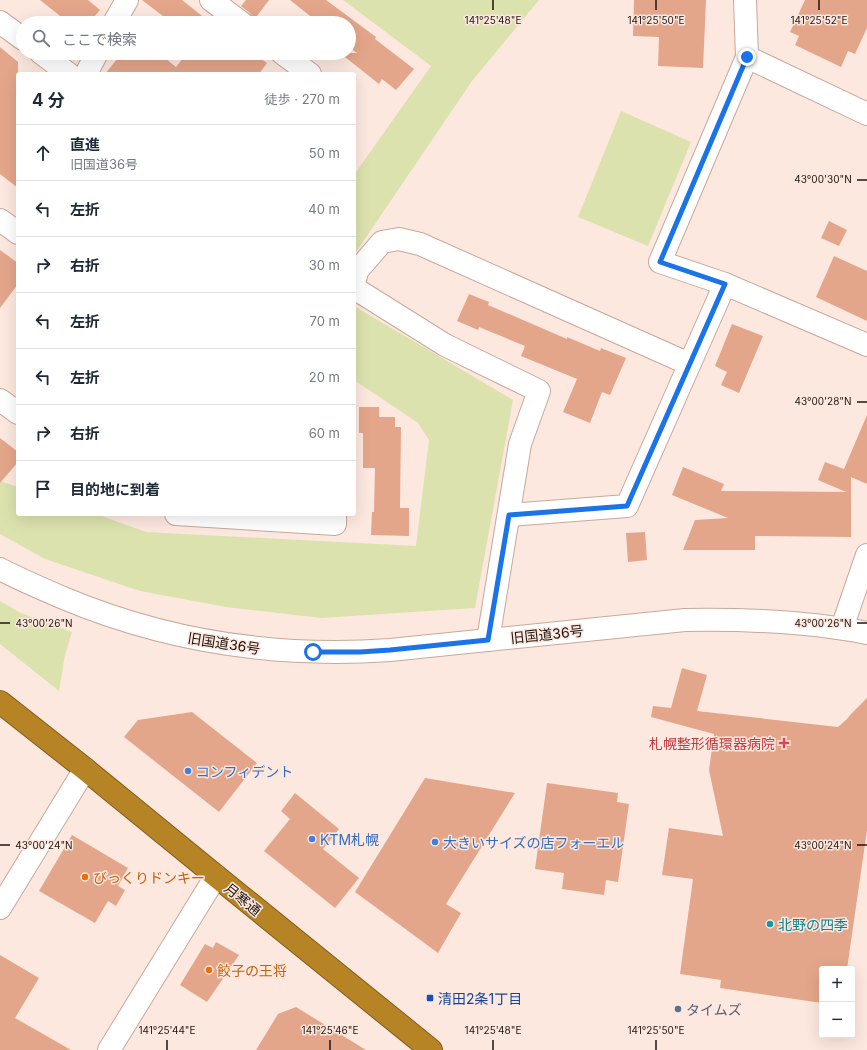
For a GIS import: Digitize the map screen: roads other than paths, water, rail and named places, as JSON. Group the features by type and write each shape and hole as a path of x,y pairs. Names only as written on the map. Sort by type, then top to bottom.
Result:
{"highway":[{"name":"月寒通","path":"0,702 85,769 431,1050"}],"street":[{"path":"211,0 233,16"},
{"path":"746,0 747,57 660,262 725,284 867,345"},
{"path":"0,22 16,34"},
{"path":"747,57 867,114"},
{"path":"51,60 67,72"},
{"path":"87,72 93,60"},
{"path":"291,60 307,72"},
{"path":"0,220 16,232"},
{"path":"356,278 358,271 382,242 398,239 420,244 689,364"},
{"path":"509,515 627,506 725,284"},
{"path":"356,289 446,345 539,391 520,444 488,640"},
{"path":"0,400 16,412"},
{"path":"208,516 335,524 335,516"},
{"path":"842,628 867,555"},
{"name":"旧国道36号","path":"0,568 11,575 61,597 122,620 167,633 232,646 313,652 360,652 685,620 732,619 842,628 867,633"},
{"path":"0,908 85,769"},
{"path":"109,1050 216,876"}],"place":[{"name":"札幌整形循環器病院","path":"784,743"},
{"name":"コンフィデント","path":"188,771"},
{"name":"KTM札幌","path":"312,839"},
{"name":"大きいサイズの店フォーエル","path":"435,842"},
{"name":"びっくりドンキー","path":"85,877"},
{"name":"北野の四季","path":"770,924"},
{"name":"餃子の王将","path":"209,970"},
{"name":"清田2条1丁目","path":"430,998"},
{"name":"タイムズ","path":"678,1009"}]}
